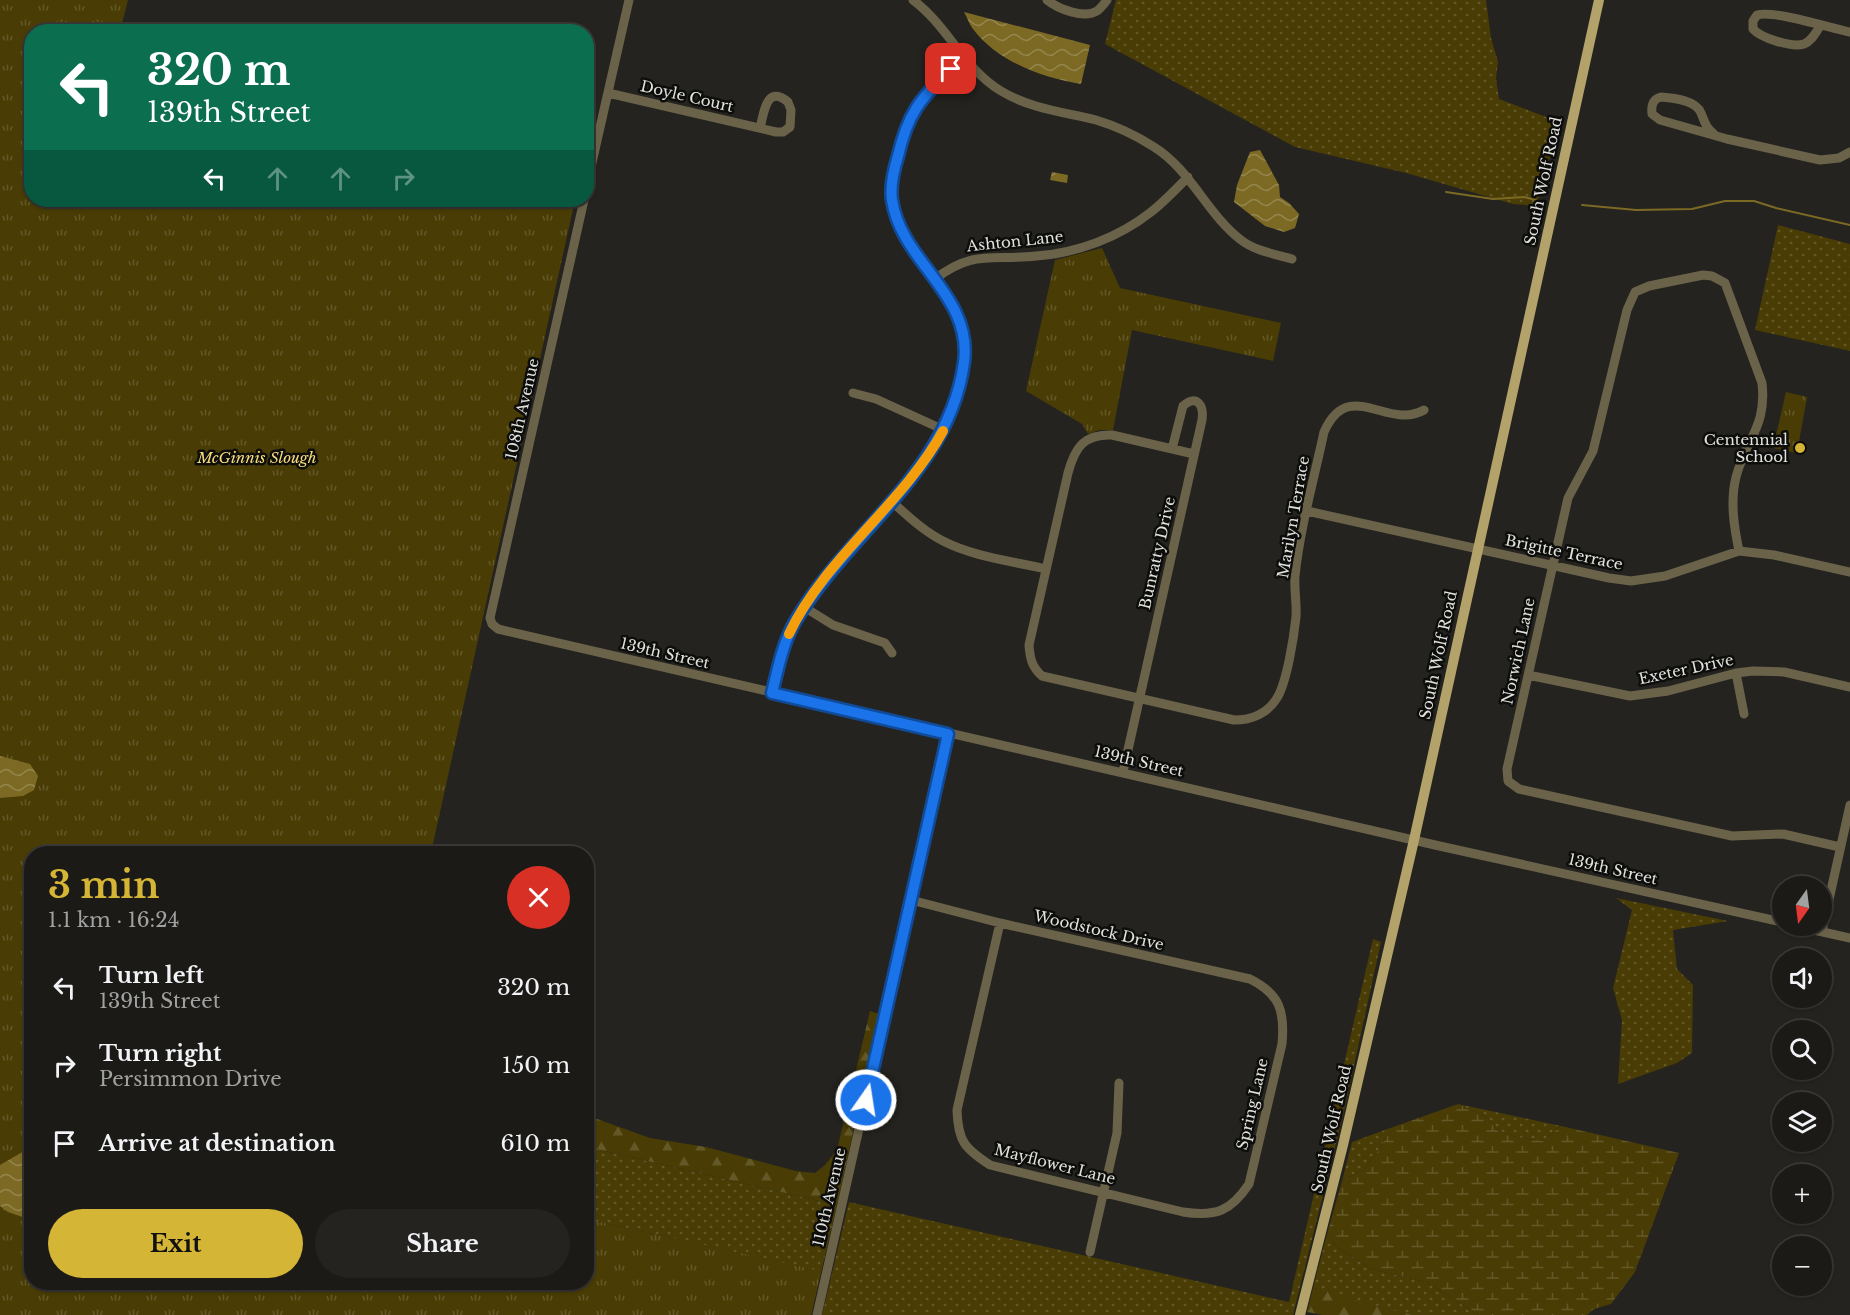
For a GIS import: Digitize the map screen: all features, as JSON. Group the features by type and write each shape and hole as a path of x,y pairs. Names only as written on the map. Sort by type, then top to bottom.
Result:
{"main road":[{"name":"South Wolf Road","path":"1300,1315 1343,1145 1414,840 1599,0"}],"street":[{"path":"594,154 629,0"},
{"path":"913,0 931,15 963,57 986,81 1011,97 1044,109 1119,128 1155,147 1172,160 1188,177 1224,223 1242,241 1292,259"},
{"path":"1047,0 1068,10 1089,14 1099,10 1107,0"},
{"path":"1821,26 1805,44 1794,45 1761,36 1753,29 1752,24 1757,15 1762,13 1850,32"},
{"path":"772,693 784,645 804,607 934,447 944,430 960,384 964,340 953,304 906,240 897,221 891,199 893,174 904,132 913,110 926,93 963,57"},
{"name":"Doyle Court","path":"608,93 760,128"},
{"path":"1714,134 1707,128 1701,111 1691,103 1661,97 1654,100 1652,114 1660,120 1726,139 1820,160 1839,158 1850,152"},
{"name":"Ashton Lane","path":"935,279 948,268 963,261 981,257 1035,257 1085,247 1109,238 1152,212 1188,177"},
{"name":"108th Avenue","path":"492,624 490,618 492,607 582,207"},
{"name":"Norwich Lane","path":"1739,551 1733,506 1736,477 1761,419 1764,401 1762,383 1725,283 1712,276 1703,275 1649,286 1635,292 1627,310 1593,451 1568,498 1507,769 1508,781 1519,789 1732,836 1783,834 1840,847"},
{"path":"853,393 876,399 944,430"},
{"name":"Bunratty Drive","path":"1123,772 1203,411 1201,404 1196,401 1188,402 1183,406 1172,449"},
{"name":"Marilyn Terrace","path":"1194,454 1112,435 1099,435 1087,440 1072,457 1029,645 1034,668 1042,676 1234,720 1243,720 1257,716 1276,700 1282,687 1294,635 1295,578 1324,432 1329,420 1337,411 1346,406 1404,416 1415,415 1424,410"},
{"path":"891,501 920,526 942,540 968,551 1046,569"},
{"name":"Brigitte Terrace","path":"1307,511 1631,581 1665,576 1739,551 1774,555 1850,572"},
{"path":"804,607 833,625 885,643 892,653"},
{"name":"139th Street","path":"492,624 506,631 948,734 1772,920"},
{"name":"Exeter Drive","path":"1528,675 1630,696 1668,691 1736,673 1769,670 1850,687"},
{"path":"1736,673 1744,714"},
{"name":"110th Avenue","path":"817,1315 948,734"},
{"path":"1832,884 1850,805"},
{"name":"Woodstock Drive","path":"911,900 1000,923 1250,980 1266,988 1275,998"},
{"name":"Mayflower Lane","path":"1000,923 957,1110 958,1133 972,1154 990,1166 1199,1214 1213,1214 1227,1209"},
{"path":"1832,934 1850,938"},
{"name":"Spring Lane","path":"1227,1209 1239,1199 1249,1184 1280,1054 1284,1026 1275,998"},
{"path":"1090,1252 1117,1133 1119,1083"}],"green space":[{"name":"McGinnis Slough","path":"0,0 128,0 122,24 24,24 24,207 573,207 433,846 24,846 24,1290 594,1290 594,1221 821,1271 811,1315 0,1315"},
{"path":"1116,0 1486,0 1491,38 1498,62 1496,78 1499,99 1559,122 1537,206 1513,204 1406,173 1295,147 1105,44"},
{"path":"1778,225 1850,244 1850,351 1755,330"},
{"path":"1102,248 1120,288 1281,323 1273,361 1132,330 1113,430 1099,430 1088,434 1082,424 1026,391 1055,260"},
{"path":"1786,392 1807,397 1797,453 1773,448"},
{"path":"1616,898 1728,921 1673,930 1677,969 1693,985 1692,1053 1677,1063 1618,1084 1622,1020 1613,988 1632,910"},
{"path":"1373,939 1381,942 1344,1111 1293,1315 822,1315 849,1202 1289,1302"},
{"path":"870,1011 879,1014 837,1205 594,1149 594,1118 650,1138 706,1147 796,1171 815,1173 837,1150"},
{"path":"1458,1104 1561,1126 1543,1141 1516,1137 1498,1131 1488,1118"},
{"path":"1458,1104 1488,1118 1498,1131 1516,1137 1543,1141 1561,1126 1679,1153 1635,1272 1611,1304 1594,1309 1587,1315 1479,1315 1426,1282 1371,1269 1337,1247 1327,1234 1342,1181 1364,1169 1393,1127"},
{"path":"1393,1127 1364,1169 1342,1181 1352,1142"},
{"path":"594,1149 837,1205 811,1315 792,1265 594,1221"},
{"path":"1327,1234 1337,1247 1371,1269 1426,1282 1479,1315 1400,1313 1313,1288"},
{"path":"1313,1288 1333,1291 1359,1301 1412,1315 1323,1315 1307,1312"}],"water":[{"path":"964,12 1090,45 1081,84 1036,72 1007,59 983,40 972,27"},
{"path":"1260,150 1279,185 1280,197 1299,214 1295,228 1284,232 1265,226 1234,202 1237,185 1250,152"},
{"path":"1052,172 1068,175 1067,183 1050,180"},
{"path":"0,756 30,764 38,776 34,790 23,796 0,798"},
{"path":"24,1151 24,1218 8,1212 0,1206 0,1165"}],"waterway":[{"path":"1446,192 1493,199 1524,197 1536,200"},
{"path":"1582,205 1636,210 1692,209 1725,201 1754,201 1850,225"}],"slow traffic":[{"path":"789,634 818,587 922,463 943,431"}],"place":[{"name":"Centennial School","path":"1800,448"}],"route":[{"path":"866,1100 948,734 772,693 784,645 795,622 818,587 934,447 944,430 960,384 964,359 964,340 960,322 953,304 906,240 897,221 891,199 893,174 904,132 913,110 926,93 951,69"}]}
